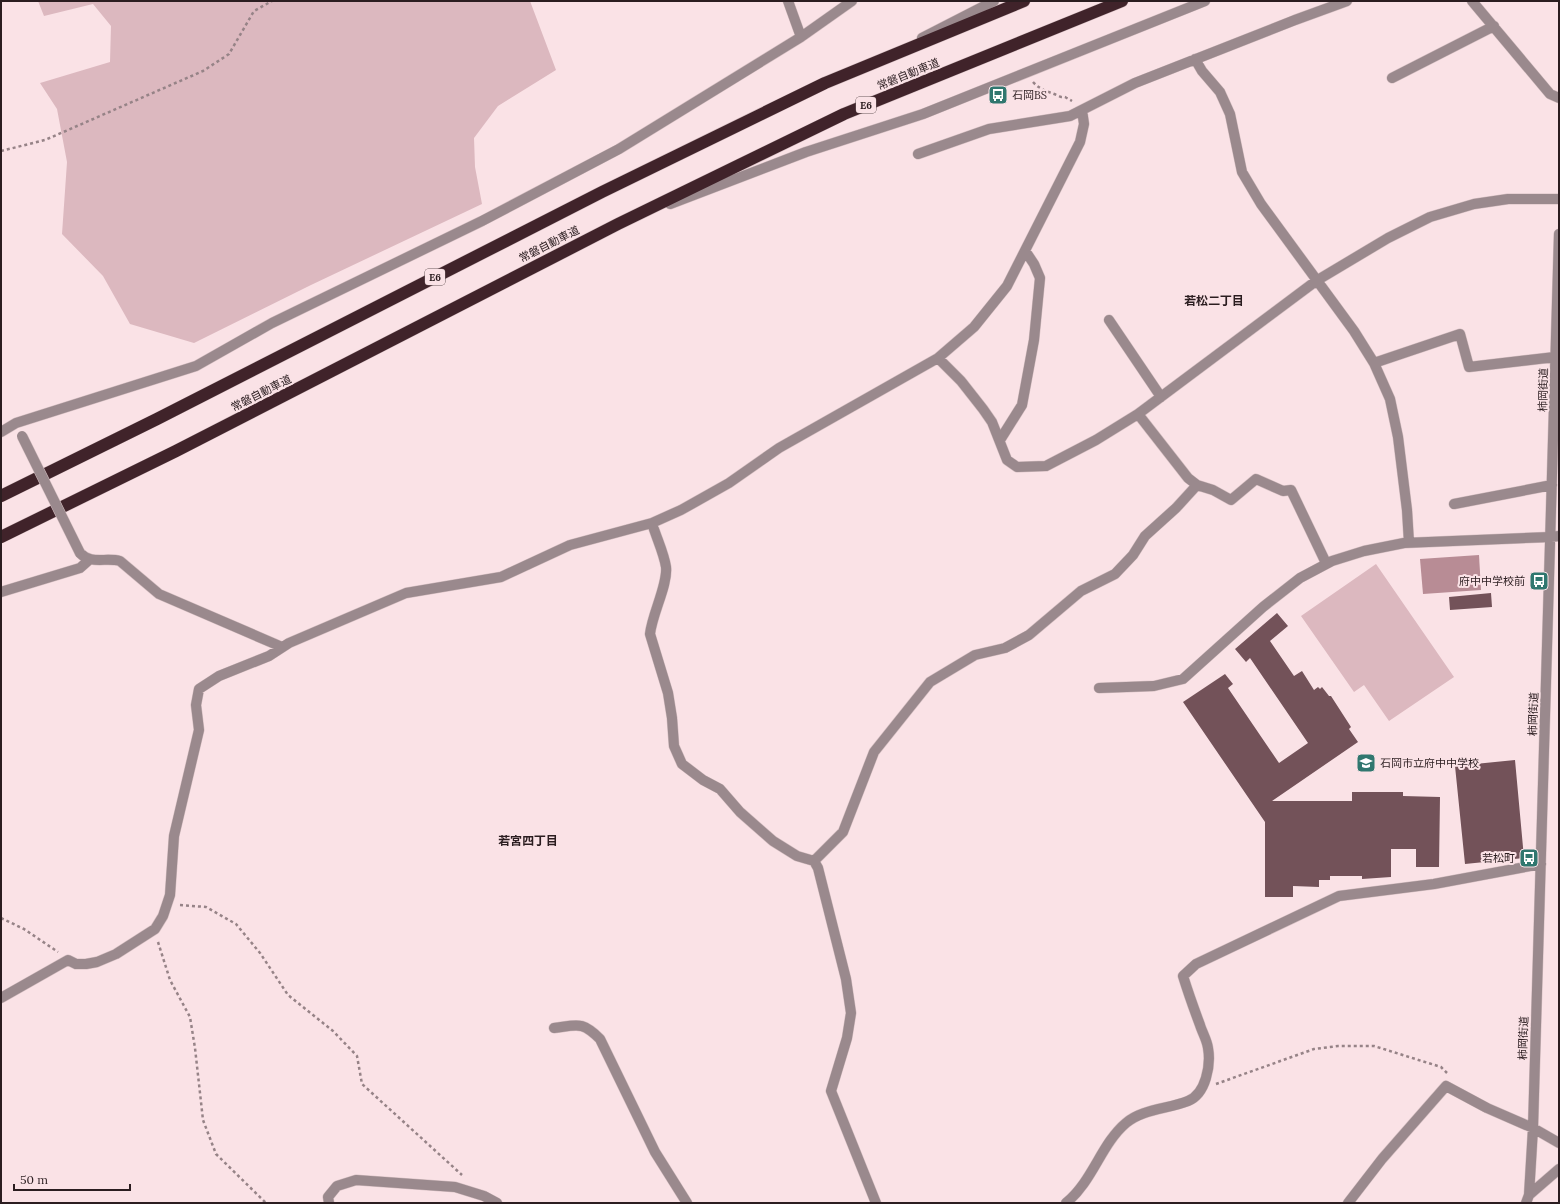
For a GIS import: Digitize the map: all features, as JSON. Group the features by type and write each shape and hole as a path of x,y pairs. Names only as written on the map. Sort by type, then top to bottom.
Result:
{"highway":[{"name":"常磐自動車道","path":"1,496 157,419 602,192 825,83 1024,1"},
{"name":"常磐自動車道","path":"1,537 176,451 618,224 844,114 1122,1"}],"street":[{"path":"788,1 801,37"},
{"path":"1,432 16,423 196,366 272,323 482,221 612,152 801,37 852,1"},
{"path":"871,64 994,1"},
{"path":"618,224 806,152 923,114 1205,1"},
{"path":"918,154 989,128 1070,116 1135,83 1294,20 1347,1"},
{"path":"1472,1 1550,94 1559,98"},
{"path":"1392,78 1494,26"},
{"path":"1195,60 1202,71 1220,92 1230,114 1242,172 1261,204 1316,281 1333,302 1374,363 1390,399 1398,437 1407,510 1408,543"},
{"path":"1,998 68,960 76,964 97,962 137,942 155,929 170,895 174,836 199,730 196,705 199,689 219,676 269,656 282,647 406,593 501,577 570,545 652,523 706,498 779,448 938,358 974,327 1007,286 1026,252 1080,142 1084,124 1082,110"},
{"path":"938,358 961,381 983,408 992,422 1004,454 1012,465 1028,468 1046,466 1096,440 1138,414 1316,281 1388,238 1438,214 1474,204 1508,199 1559,199"},
{"name":"柿岡街道","path":"1528,1199 1533,1128 1541,864 1555,536 1552,485 1559,234"},
{"path":"1000,440 1022,405 1030,370 1040,278 1034,264 1026,252"},
{"path":"1109,320 1161,397"},
{"path":"1374,363 1460,334 1469,367 1555,357"},
{"path":"1138,414 1188,478 1197,485 1213,490 1231,500 1256,479 1283,491 1291,490 1326,564"},
{"path":"16,423 80,553 89,560"},
{"path":"814,861 843,832 874,752 930,682 975,655 1005,648 1029,635 1081,591 1115,574 1133,555 1145,536 1176,508 1197,485"},
{"path":"1454,504 1552,485"},
{"path":"652,523 666,567 665,578 651,624 650,634 668,693 674,746 677,756 690,772 720,789 740,812 773,841 797,856 814,861 818,868 846,979 851,1013 847,1038 831,1091 876,1203"},
{"path":"1099,688 1154,686 1183,679 1263,607 1300,578 1326,564 1364,551 1408,543 1555,536"},
{"path":"1,592 80,568 89,560 113,559 120,561 159,594 282,647"},
{"path":"1066,1203 1074,1196 1091,1175 1116,1132 1127,1122 1148,1112 1190,1100 1203,1088 1208,1065 1208,1048 1182,976 1196,964 1339,896 1434,884 1541,864"},
{"path":"554,1028 580,1024 592,1031 600,1039 655,1152 687,1203"},
{"path":"1348,1203 1382,1159 1446,1086 1487,1108 1533,1128 1559,1143"},
{"path":"1528,1199 1559,1169"},
{"path":"329,1203 328,1197 337,1186 356,1180 455,1187 484,1196 497,1203"}],"path":[{"path":"1,151 45,140 203,72 229,54 254,11 272,1"},
{"path":"1033,83 1061,98 1065,96 1075,102 1082,110"},
{"path":"167,904 206,907 236,924 260,953 288,995 333,1031 357,1056 362,1084 468,1180"},
{"path":"1,918 24,929 68,960"},
{"path":"155,929 158,946 170,980 190,1017 196,1048 203,1120 216,1154 266,1203"},
{"path":"1204,1083 1219,1085 1314,1049 1338,1046 1374,1046 1441,1067 1454,1079 1451,1089"}],"shaded area":[{"path":"38,1 530,1 556,70 498,106 474,138 475,167 482,204 311,285 194,343 130,324 103,276 62,234 67,162 57,109 40,83 110,62 111,26 93,4 44,16"},
{"path":"1479,555 1481,590 1423,594 1420,559"},
{"path":"1376,564 1454,677 1389,721 1364,685 1354,692 1301,616"}],"building":[{"path":"1491,593 1492,607 1450,610 1449,597"},
{"path":"1277,613 1288,626 1270,641 1294,676 1302,671 1314,690 1318,687 1320,689 1322,687 1329,696 1331,696 1351,727 1349,729 1358,742 1272,801 1352,801 1352,792 1403,792 1403,796 1440,797 1439,867 1416,867 1416,849 1391,849 1391,877 1362,879 1362,876 1330,876 1330,880 1319,880 1319,887 1293,886 1293,897 1265,897 1265,822 1183,702 1225,674 1233,684 1228,688 1279,763 1308,743 1250,658 1246,662 1235,649"},
{"path":"1515,760 1524,858 1465,864 1455,766"}],"place":[{"name":"石岡BS","path":"998,95"},
{"name":"府中中学校前","path":"1539,581"},
{"name":"石岡市立府中中学校","path":"1366,763"},
{"name":"若松町","path":"1529,858"}],"district":[{"name":"若松二丁目","path":"1214,301"},
{"name":"若宮四丁目","path":"528,841"}]}
